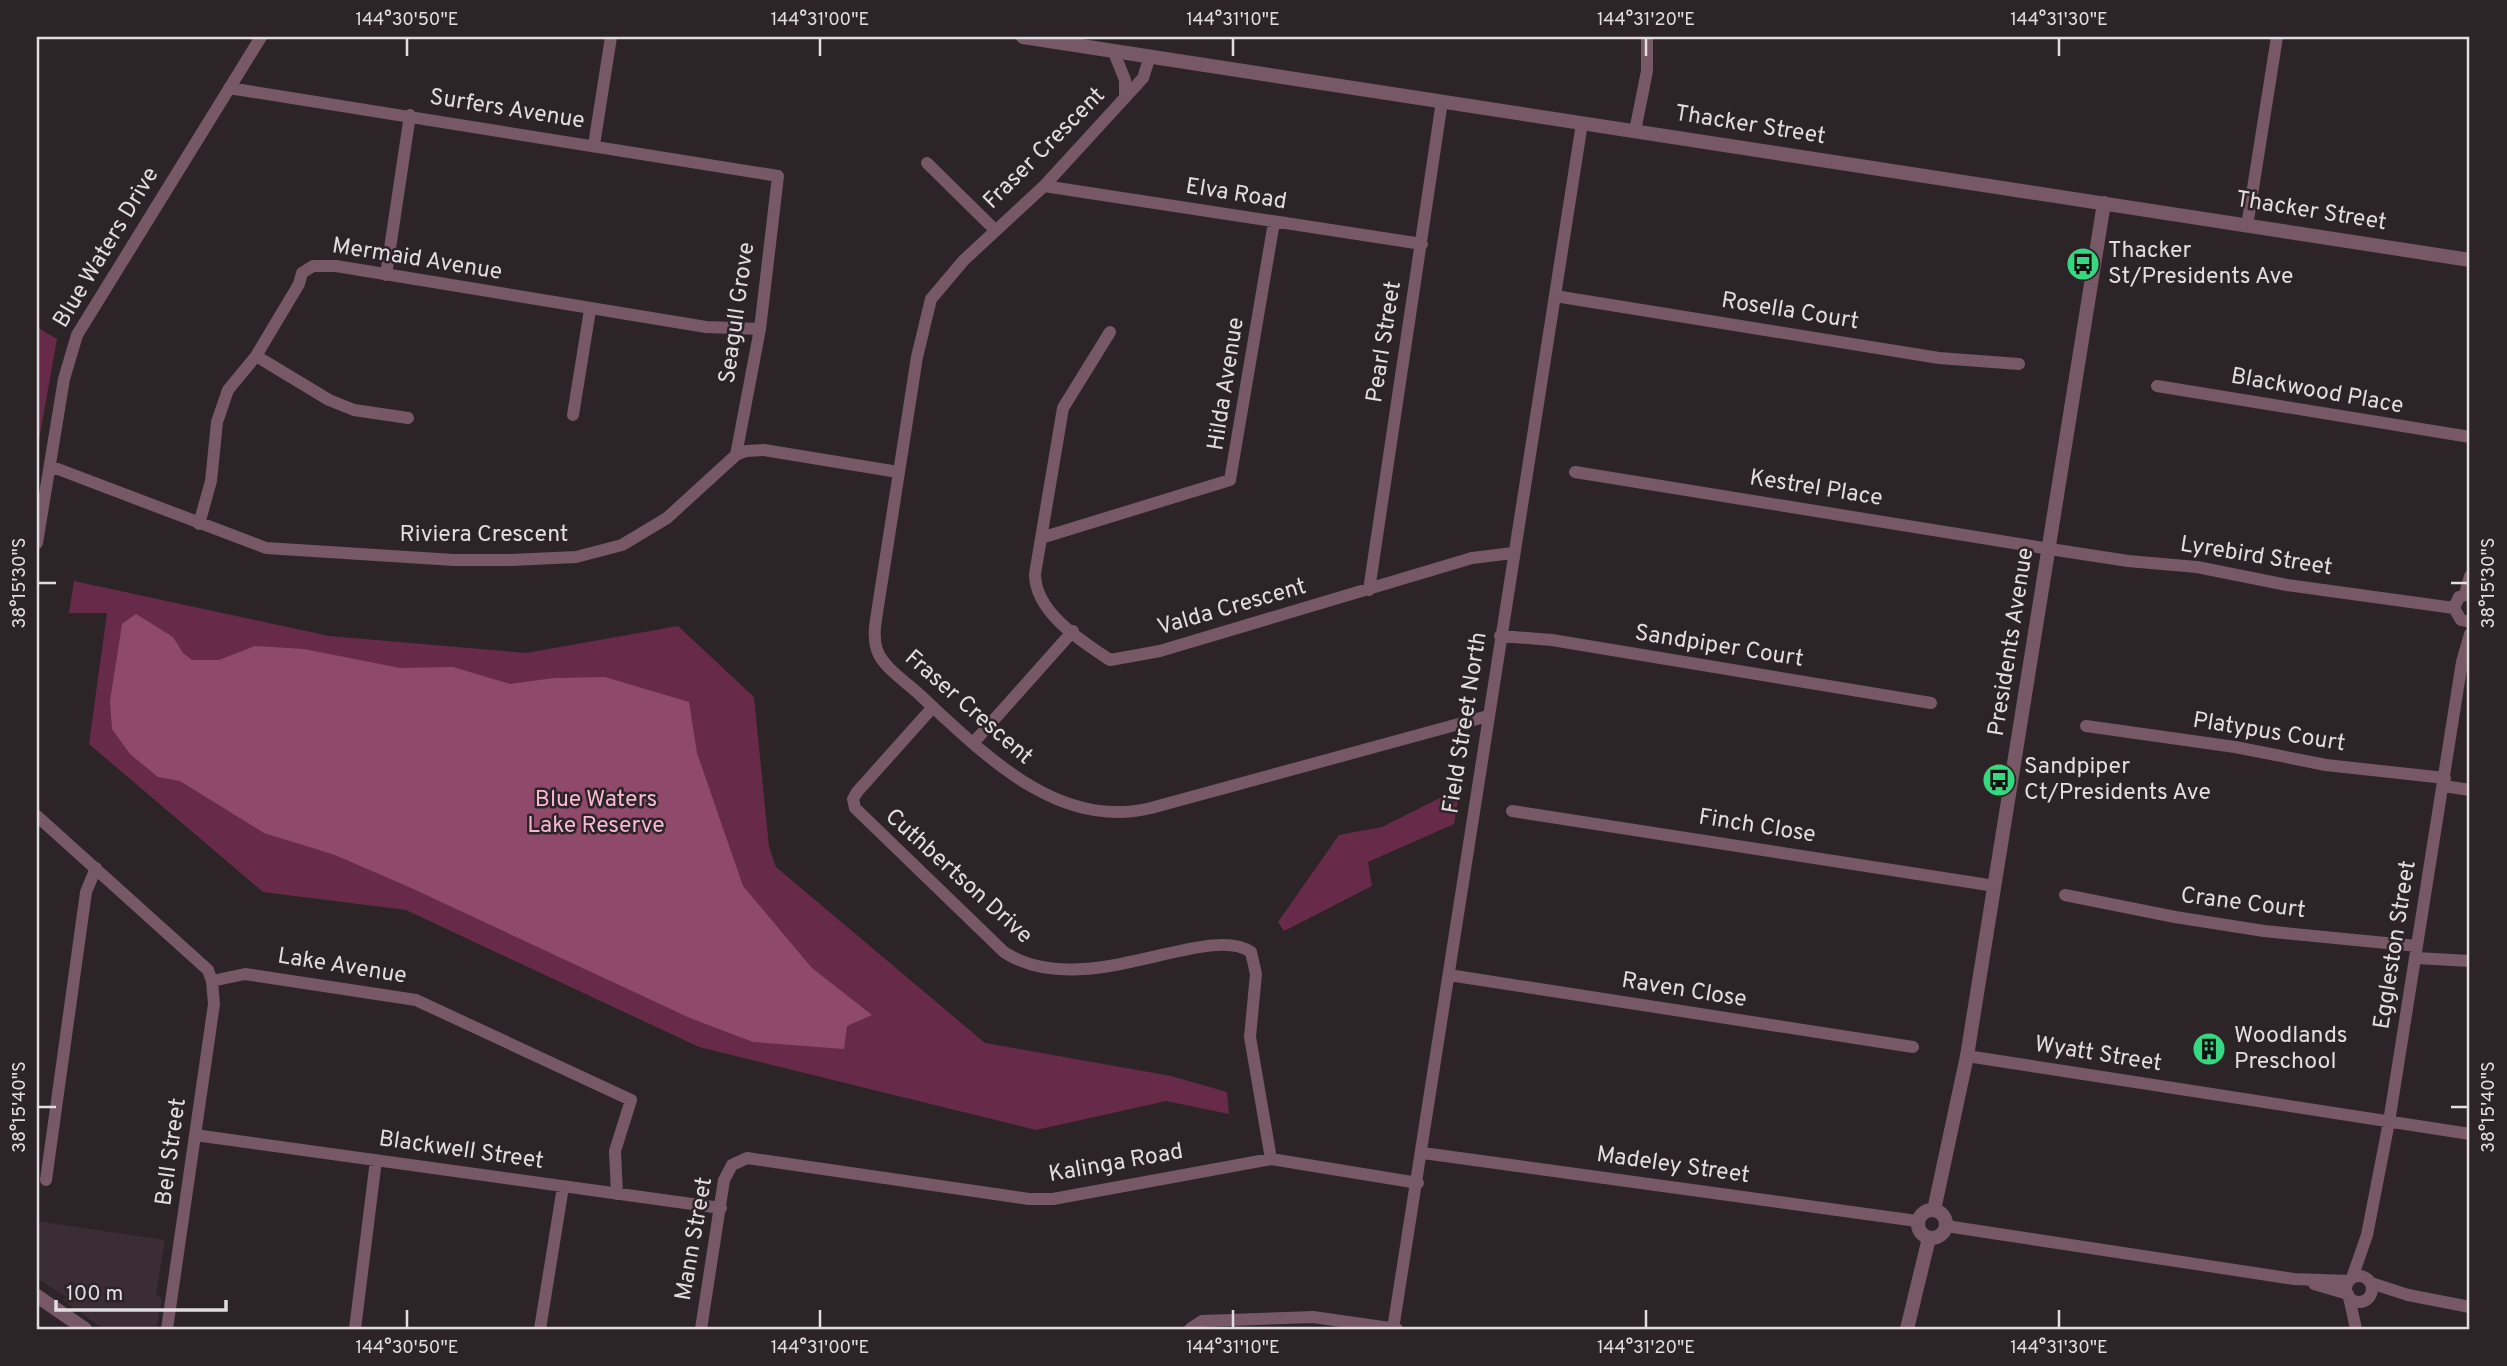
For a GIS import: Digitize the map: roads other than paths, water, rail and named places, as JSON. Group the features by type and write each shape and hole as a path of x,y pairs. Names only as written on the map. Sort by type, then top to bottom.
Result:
{"street":[{"name":"Blue Waters Drive","path":"37,543 67,365 77,335 261,37"},
{"path":"594,145 611,37"},
{"name":"Thacker Street","path":"1023,37 2470,260"},
{"path":"1635,131 1647,71 1647,37"},
{"path":"2247,226 2277,37"},
{"name":"Fraser Crescent","path":"1113,50 1125,80 1125,98"},
{"name":"Fraser Crescent","path":"1150,56 1146,73 1125,98 1044,186 995,230 931,299 921,335 898,472 875,641 884,663 1023,784 1087,809 1118,814 1151,808 1488,716"},
{"name":"Surfers Avenue","path":"229,88 778,176"},
{"name":"Pearl Street","path":"1369,590 1442,102"},
{"path":"386,275 410,116"},
{"name":"Field Street North","path":"1395,1329 1581,123"},
{"path":"927,163 995,230"},
{"name":"Seagull Grove","path":"736,455 760,329 778,176"},
{"name":"Elva Road","path":"1044,186 1422,244"},
{"name":"Presidents Avenue","path":"1934,1210 1967,1056 2104,203"},
{"name":"Hilda Avenue","path":"1041,538 1230,480 1274,222"},
{"name":"Mermaid Avenue","path":"199,524 211,481 221,406 228,390 256,355 299,284 302,273 313,267 324,265 706,327 760,329"},
{"name":"Rosella Court","path":"1555,296 1939,358 2019,364"},
{"path":"573,415 590,310"},
{"name":"Valda Crescent","path":"1110,332 1063,408 1035,575 1042,603 1110,660 1126,659 1472,558 1513,553"},
{"path":"256,355 329,400 354,410 408,418"},
{"name":"Blackwood Place","path":"2157,386 2470,437"},
{"path":"736,455 746,451 764,450 898,472"},
{"name":"Riviera Crescent","path":"50,466 266,548 454,560 576,556 622,545 651,530 736,455"},
{"name":"Kestrel Place","path":"1575,472 2050,549"},
{"name":"Lyrebird Street","path":"2050,549 2129,561 2197,566 2462,617"},
{"path":"2462,617 2456,602 2468,593 2470,576"},
{"name":"Eggleston Street","path":"2462,617 2462,662"},
{"path":"974,742 1073,631"},
{"name":"Eggleston Street","path":"2349,1288 2367,1235 2389,1122 2462,662 2470,634"},
{"name":"Sandpiper Court","path":"1500,636 1552,640 1931,703"},
{"name":"Cuthbertson Drive","path":"933,707 858,792 853,799 855,808 994,943 1020,963 1053,970 1105,968 1226,944 1251,952 1256,975 1250,1037 1271,1159"},
{"name":"Platypus Court","path":"2086,726 2235,747 2326,765 2444,782 2470,790"},
{"name":"Finch Close","path":"1511,811 1995,886"},
{"path":"37,816 208,970 212,981"},
{"path":"46,1180 86,892 96,868"},
{"name":"Crane Court","path":"2066,895 2175,917 2470,961"},
{"name":"Lake Avenue","path":"212,981 245,974 416,1000 631,1100 615,1151 617,1194"},
{"name":"Raven Close","path":"1449,975 1913,1048"},
{"name":"Bell Street","path":"167,1329 214,1003 212,981"},
{"name":"Wyatt Street","path":"1967,1056 2470,1134"},
{"name":"Blackwell Street","path":"195,1135 721,1208"},
{"name":"Madeley Street","path":"1423,1153 1917,1221"},
{"name":"Kalinga Road","path":"738,1161 757,1158 1007,1196 1053,1199 1271,1159 1418,1183"},
{"path":"355,1329 376,1160"},
{"name":"Mann Street","path":"701,1329 727,1172 738,1161"},
{"path":"540,1329 563,1187"},
{"path":"1934,1210 1943,1216 1946,1226 1940,1236 1929,1238 1920,1232 1917,1221 1923,1212 1934,1210"},
{"path":"1946,1226 2349,1288 2366,1299 2408,1296"},
{"name":"Eggleston Street","path":"2366,1299 2369,1281 2367,1235"},
{"path":"1907,1329 1929,1238"},
{"path":"2349,1288 2369,1281 2408,1296 2470,1307"},
{"path":"2349,1288 2358,1329"},
{"path":"37,1296 86,1329"},
{"path":"2358,1329 2366,1299"},
{"path":"1190,1329 1202,1321 1313,1317 1395,1329"}],"place":[{"name":"Thacker St/Presidents Ave","path":"2083,264"},
{"name":"Sandpiper Ct/Presidents Ave","path":"1999,780"},
{"name":"Woodlands Preschool","path":"2209,1049"}],"park label":[{"name":"Blue Waters Lake Reserve","path":"596,813"}]}
